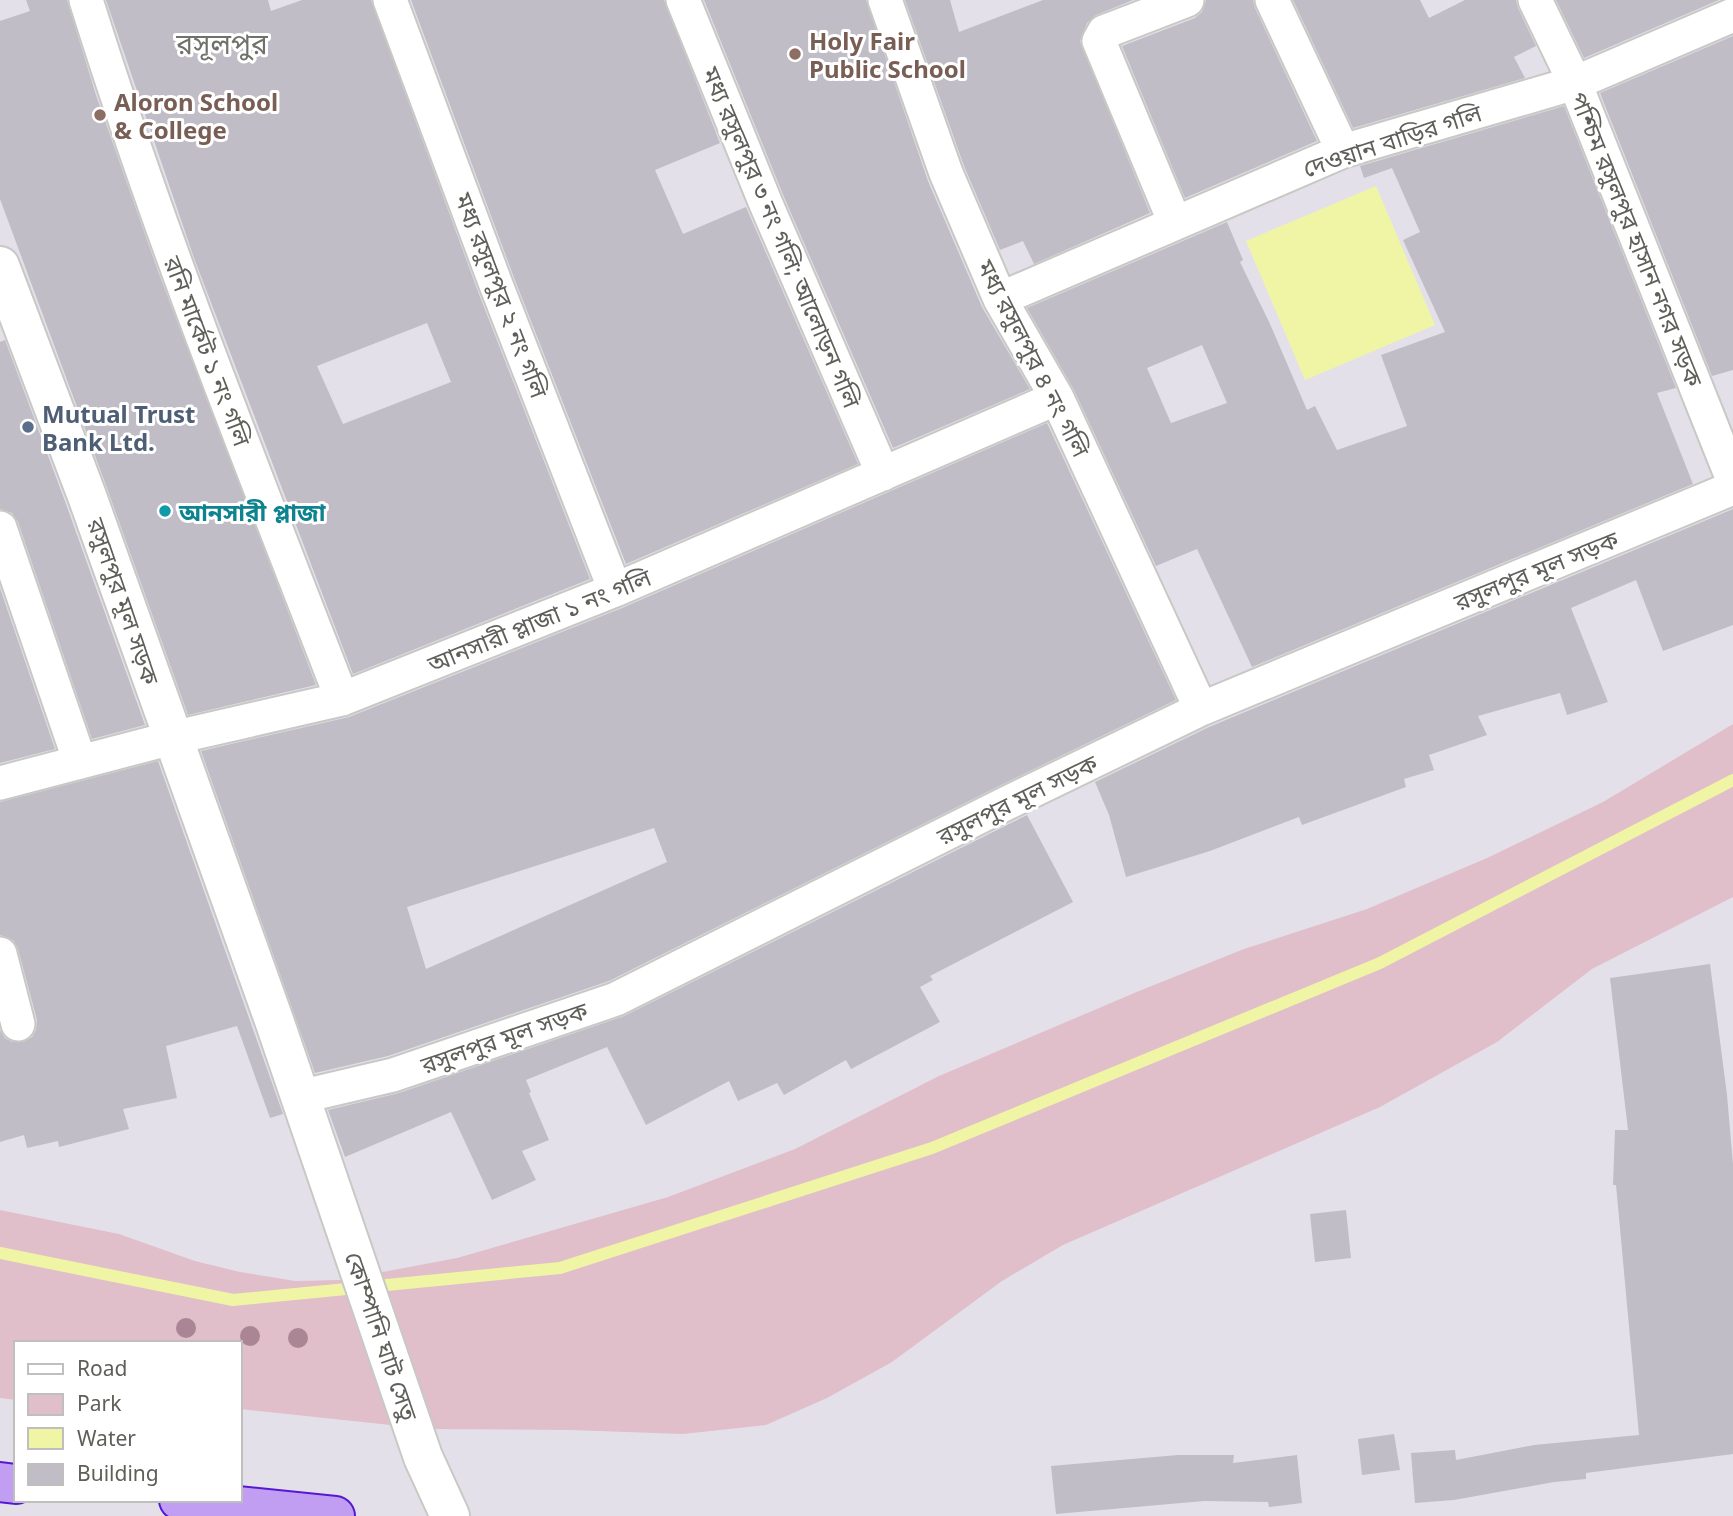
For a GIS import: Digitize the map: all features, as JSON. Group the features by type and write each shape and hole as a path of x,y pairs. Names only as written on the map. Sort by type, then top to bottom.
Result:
{"highway":[{"path":"198,1502 335,1516"}],"street":[{"name":"রনি মার্কেট ১ নং গলি","path":"86,0 112,84 188,302 342,699"},
{"name":"মধ্য রসুলপুর ২ নং গলি","path":"390,0 495,282 615,590"},
{"name":"মধ্য রসুলপুর ৩ নং গলি; আলোড়ন গলি","path":"683,0 766,204 883,474"},
{"name":"মধ্য রসুলপুর ৪ নং গলি","path":"885,0 946,173 1000,299 1057,398 1201,709"},
{"path":"1175,223 1099,41 1104,32 1187,0"},
{"path":"1272,0 1343,150"},
{"name":"পশ্চিম রসুলপুর হাসান নগর সড়ক","path":"1535,0 1575,83 1733,480"},
{"name":"দেওয়ান বাড়ির গলি","path":"1000,299 1343,150 1575,83 1730,24"},
{"name":"রসুলপুর মূল সড়ক","path":"0,266 87,496 341,1215"},
{"name":"আনসারী প্লাজা ১ নং গলি","path":"0,783 172,738 342,699 615,590 1057,398"},
{"name":"রসুলপুর মূল সড়ক","path":"299,1097 394,1075 617,999 1201,709 1733,488"},
{"path":"0,528 80,762"},
{"path":"3,973 18,1024"},
{"name":"কোম্পানি ঘাট সেতু","path":"341,1215 423,1457 450,1516"}],"green space":[{"path":"1733,724 1733,897 1592,969 1497,1042 1380,1107 1063,1245 1002,1281 892,1362 827,1398 766,1425 683,1434 428,1429 242,1409 242,1341 14,1341 14,1400 0,1398 0,1210 119,1234 195,1261 295,1281 340,1280 457,1258 668,1197 795,1149 939,1076 1244,949 1367,909 1487,858 1603,802"}],"water":[{"path":"1376,186 1435,325 1305,380 1246,241"}],"building":[{"path":"26,0 67,0 96,95 158,271 316,685 188,715 0,199 0,21 30,11"},
{"path":"106,0 268,0 271,11 302,0 371,0 477,289 590,579 353,674 194,258","holes":["427,323 451,382 343,424 317,366"]},
{"path":"411,0 664,0 720,143 655,170 683,234 746,207 858,464 626,564 513,275"},
{"path":"704,0 866,0 928,181 982,307 1030,389 893,448 784,197"},
{"path":"905,0 950,0 959,32 1043,0 1133,0 1096,15 1087,23 1080,41 1150,213 1034,264 1023,241 1000,250 964,166"},
{"path":"1206,0 1253,0 1317,141 1185,198 1122,46 1195,18 1202,12"},
{"path":"1293,0 1420,0 1429,18 1465,0 1516,0 1536,46 1514,57 1525,78 1353,128"},
{"path":"1556,0 1719,0 1584,58"},
{"path":"1733,36 1733,370 1712,376 1600,93"},
{"path":"1564,106 1676,388 1657,393 1693,484 1252,667 1197,549 1156,566 1074,390 1027,308 1227,222 1243,260 1240,262 1307,410 1315,406 1337,450 1407,426 1381,355 1445,332 1403,240 1420,232 1392,168 1364,178 1360,166","holes":["1202,345 1227,403 1171,423 1147,368"]},
{"path":"5,340 145,725 92,739 18,522 12,513 0,509 0,342"},
{"path":"1047,423 1176,700 609,981 388,1056 315,1073 201,751 349,717 622,608","holes":["654,828 667,862 426,969 407,907"]},
{"path":"1733,509 1733,625 1663,651 1636,580 1571,608 1608,702 1567,715 1560,693 1478,716 1487,735 1429,755 1434,770 1404,779 1406,787 1302,825 1299,817 1210,851 1126,877 1109,815 1095,782 1209,727"},
{"path":"0,588 55,749 0,763"},
{"path":"158,761 283,1114 270,1118 237,1026 166,1046 177,1098 123,1109 129,1129 59,1147 58,1141 27,1148 24,1135 0,1142 0,1030 5,1038 12,1042 23,1042 32,1037 37,1020 18,949 13,940 0,935 0,802"},
{"path":"1027,815 1073,902 930,976 933,980 920,987 940,1022 851,1069 846,1060 784,1095 777,1083 738,1101 729,1081 646,1125 607,1047 526,1080 549,1140 522,1151 536,1180 492,1200 451,1112 345,1157 328,1110 399,1093 624,1016"},
{"path":"1710,964 1733,1164 1733,1454 1586,1473 1586,1479 1454,1500 1415,1503 1411,1453 1455,1450 1456,1460 1534,1445 1639,1435 1616,1185 1613,1185 1615,1130 1628,1130 1610,978"},
{"path":"1346,1210 1351,1258 1315,1262 1310,1214"},
{"path":"1394,1434 1400,1470 1362,1475 1358,1439"},
{"path":"1178,1455 1234,1455 1233,1463 1297,1455 1302,1503 1269,1507 1268,1502 1204,1501 1056,1514 1051,1466"}],"waterway":[{"path":"0,1253 233,1300 560,1268 932,1148 1380,963 1733,780"}],"place":[{"name":"Holy Fair Public School","path":"795,54"},
{"name":"Aloron School & College","path":"100,115"},
{"name":"Mutual Trust Bank Ltd.","path":"28,427"},
{"name":"আনসারী প্লাজা","path":"165,511"}],"district":[{"name":"রসূলপুর","path":"222,43"}]}
